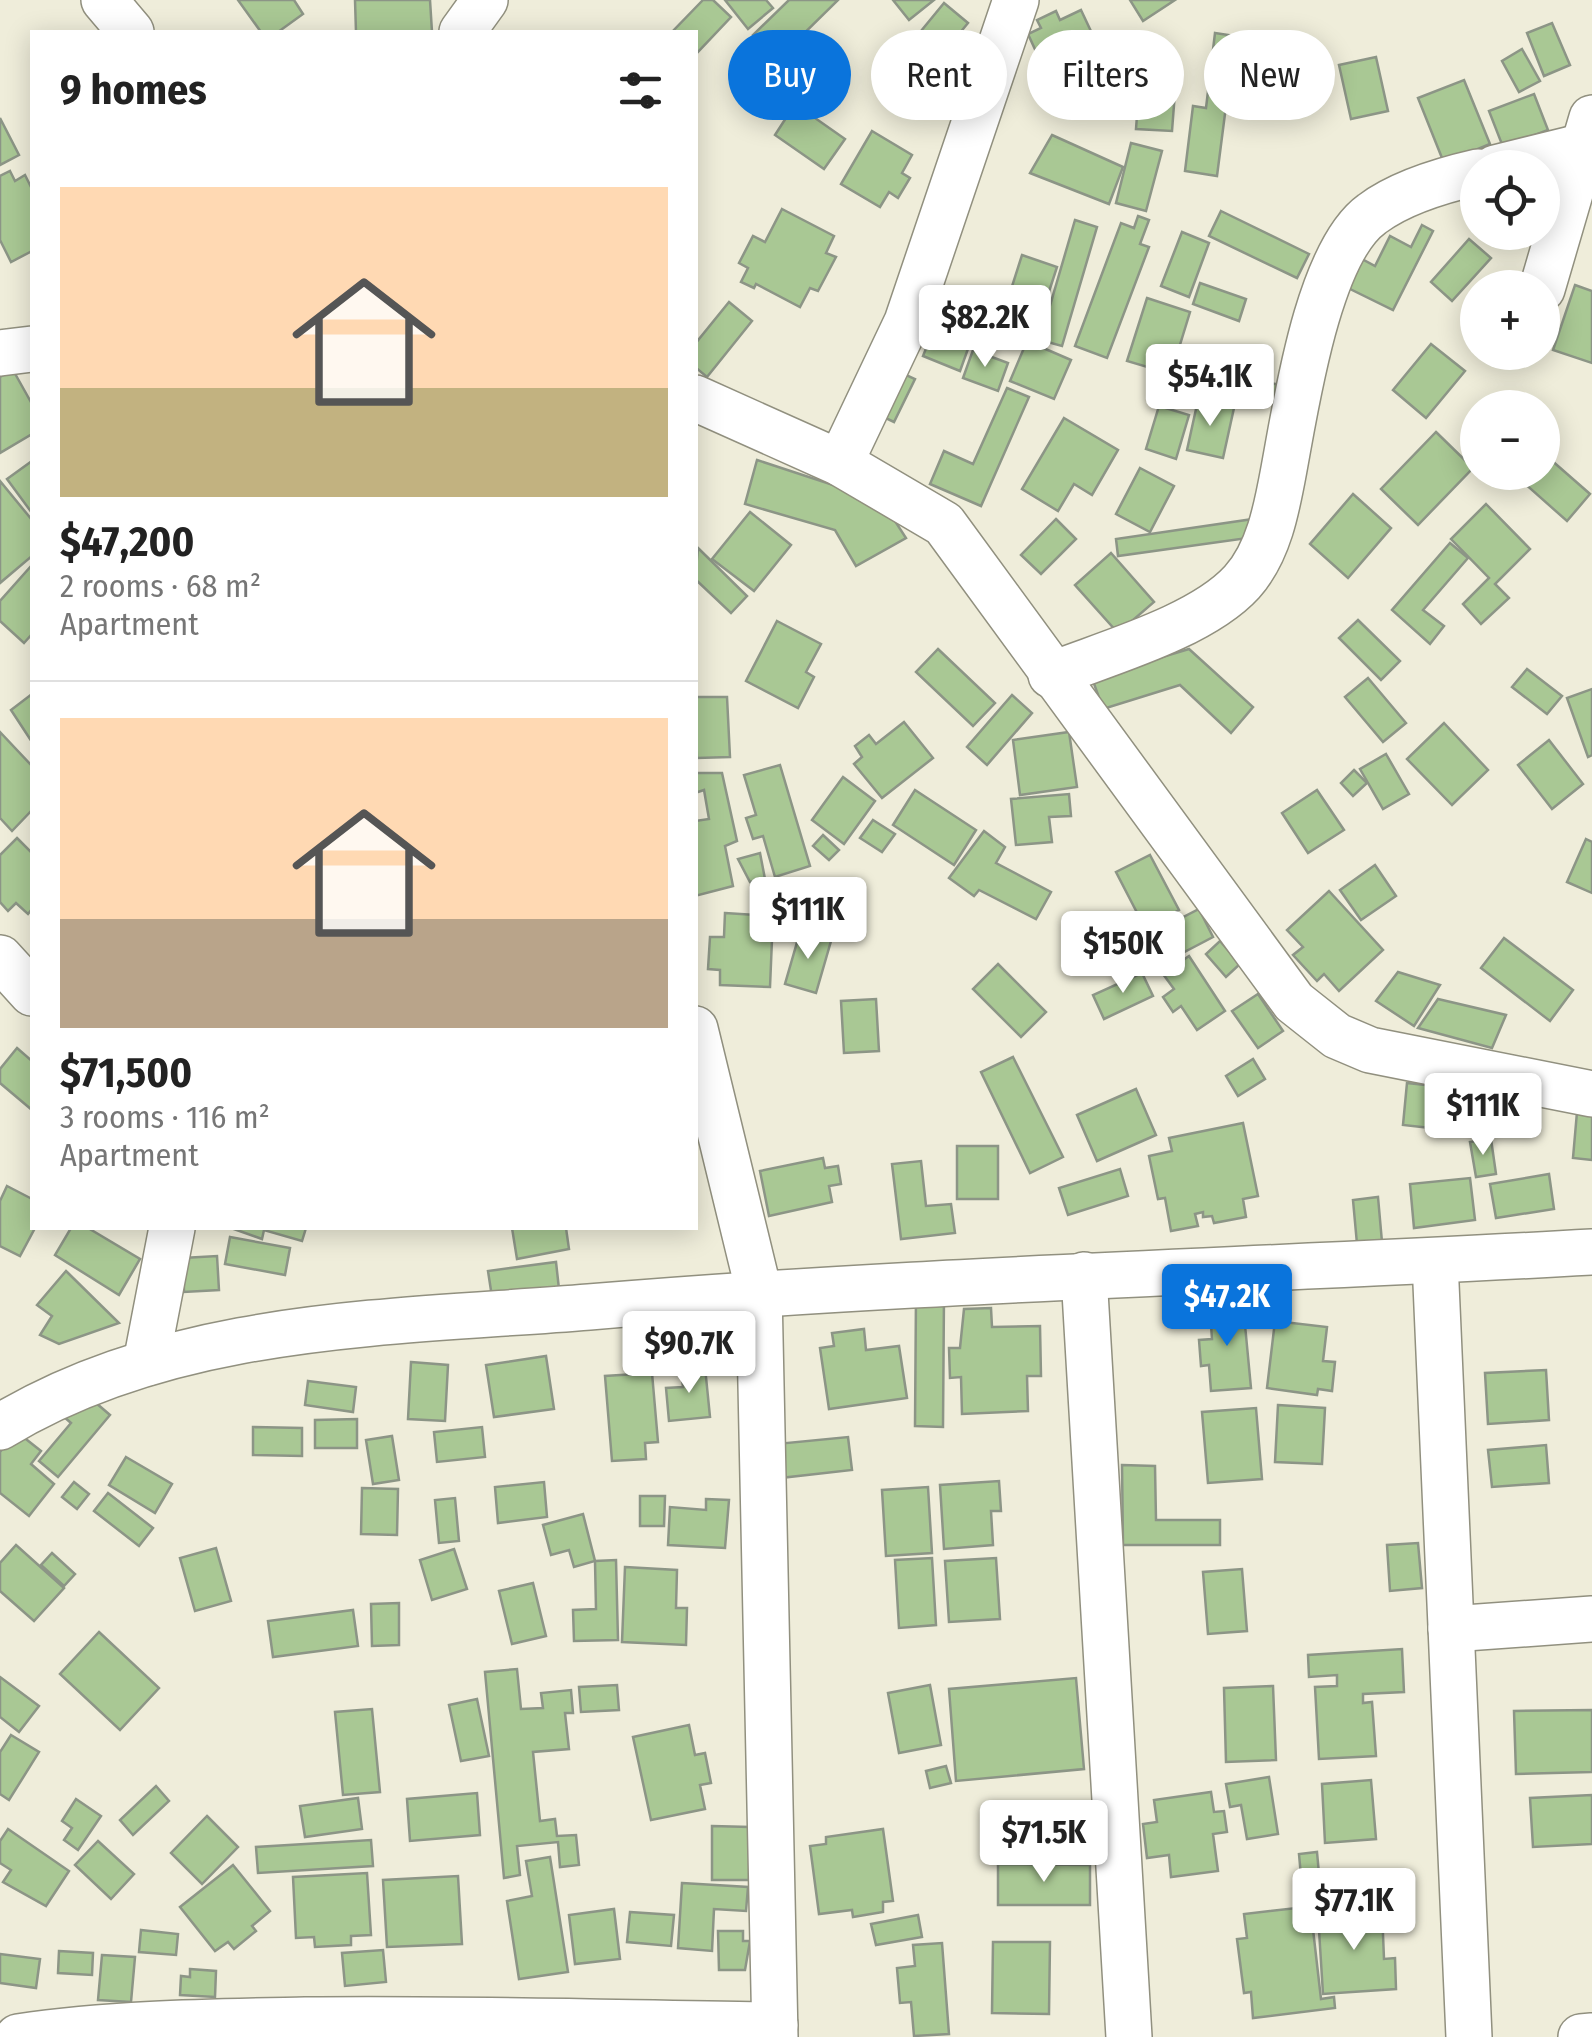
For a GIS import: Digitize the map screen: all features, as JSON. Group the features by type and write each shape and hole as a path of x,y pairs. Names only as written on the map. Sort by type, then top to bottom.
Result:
{"street":[{"path":"104,0 129,30"},
{"path":"463,30 485,0"},
{"path":"840,463 907,322 1016,0"},
{"path":"1540,150 1586,132"},
{"path":"1547,270 1586,132"},
{"path":"1051,675 1182,625 1242,582 1273,525 1298,391 1332,266 1370,214 1440,181 1460,176"},
{"path":"0,353 30,348"},
{"path":"698,399 840,463 944,524 1294,1002 1337,1036 1370,1050 1592,1094"},
{"path":"0,958 30,991"},
{"path":"18,2037 96,2026 296,2020 775,2031 759,1292 698,1041"},
{"path":"146,1362 172,1230"},
{"path":"0,1428 72,1389 146,1362 306,1330 759,1292 1592,1252"},
{"path":"1435,1261 1469,2037"},
{"path":"1084,1274 1129,2037"},
{"path":"1451,1629 1592,1619"},
{"path":"1581,2037 1592,2036"}],"building":[{"path":"238,0 294,0 303,14 281,30 260,30"},
{"path":"355,0 430,0 432,30 356,30"},
{"path":"703,0 713,0 731,17 698,52 698,30 674,30"},
{"path":"725,0 766,0 773,8 748,29"},
{"path":"789,0 838,0 808,30 758,30"},
{"path":"893,0 934,0 909,20"},
{"path":"1130,0 1175,0 1143,21"},
{"path":"944,3 968,23 962,30 922,30"},
{"path":"1081,10 1090,30 1037,30 1041,28 1037,20 1056,11 1060,20"},
{"path":"1552,23 1570,65 1544,76 1527,33"},
{"path":"1522,49 1540,81 1519,92 1502,61"},
{"path":"1376,57 1388,111 1351,119 1339,65"},
{"path":"1464,80 1490,144 1475,150 1460,150 1460,156 1444,163 1418,98"},
{"path":"1534,94 1548,130 1503,147 1489,111"},
{"path":"1193,106 1204,108 1204,120 1224,120 1217,176 1185,171"},
{"path":"0,118 19,155 0,165"},
{"path":"785,120 818,120 845,139 824,169 775,135"},
{"path":"1137,120 1173,120 1172,131 1136,129"},
{"path":"872,131 912,155 902,173 910,178 898,198 889,192 880,207 841,184"},
{"path":"1052,135 1123,167 1109,204 1030,173"},
{"path":"1131,143 1162,151 1146,211 1116,203"},
{"path":"10,171 15,181 25,175 30,185 30,252 11,262 0,240 0,176"},
{"path":"782,209 834,236 826,253 836,257 818,291 810,288 800,307 756,284 754,288 741,282 748,268 739,263 753,236 765,242"},
{"path":"1221,211 1309,254 1297,278 1209,236"},
{"path":"1138,216 1149,220 1140,244 1149,247 1107,358 1075,346 1121,223 1134,228"},
{"path":"1075,220 1097,227 1062,346 1040,340"},
{"path":"1422,225 1433,231 1393,310 1346,287 1360,258 1375,266 1390,236 1411,247"},
{"path":"1182,232 1209,243 1189,297 1161,286"},
{"path":"1460,249 1482,250 1491,258 1480,270 1460,270 1460,292 1452,301 1431,282"},
{"path":"1022,255 1057,267 1034,338 999,327"},
{"path":"1200,283 1246,299 1239,321 1193,304"},
{"path":"1575,285 1592,291 1592,363 1560,352 1560,329"},
{"path":"1147,298 1190,312 1171,374 1127,361"},
{"path":"729,302 752,321 707,377 698,370 698,340"},
{"path":"933,331 969,346 960,371 923,356"},
{"path":"1027,341 1071,360 1054,399 1010,381"},
{"path":"1431,344 1465,371 1426,418 1393,390"},
{"path":"973,350 1008,363 998,391 963,378"},
{"path":"1181,366 1281,385 1277,405 1178,385"},
{"path":"13,370 30,400 30,435 0,453 0,377"},
{"path":"895,370 915,379 894,422 875,413"},
{"path":"1007,388 1029,397 981,506 930,484 944,451 973,464"},
{"path":"1198,400 1234,408 1223,458 1187,450"},
{"path":"1159,406 1189,415 1176,459 1146,449"},
{"path":"1064,418 1118,450 1092,495 1074,484 1058,511 1022,489"},
{"path":"1436,432 1460,455 1460,481 1418,525 1381,489"},
{"path":"757,460 882,501 906,538 856,566 835,530 745,504"},
{"path":"30,462 30,510 7,479"},
{"path":"1140,468 1174,486 1150,532 1116,514"},
{"path":"1560,468 1590,494 1567,521 1532,490 1560,490"},
{"path":"0,481 30,518 30,558 0,583"},
{"path":"1353,494 1391,528 1348,578 1310,544"},
{"path":"1486,504 1530,549 1495,584 1509,598 1481,624 1463,604 1489,578 1451,539"},
{"path":"750,512 791,545 754,591 712,559"},
{"path":"1056,519 1076,539 1041,574 1021,555"},
{"path":"1253,519 1255,537 1118,556 1116,539"},
{"path":"1450,543 1468,558 1423,610 1444,626 1430,644 1392,610"},
{"path":"698,548 747,596 731,613 698,582"},
{"path":"1111,553 1154,602 1118,633 1075,585"},
{"path":"30,567 30,636 24,643 0,621 0,601"},
{"path":"1358,620 1400,661 1381,680 1339,638"},
{"path":"777,621 821,644 806,672 814,677 798,708 746,681"},
{"path":"938,649 995,703 973,726 916,672"},
{"path":"1189,649 1253,707 1231,733 1180,685 1103,709 1092,678"},
{"path":"1527,669 1562,696 1547,714 1512,687"},
{"path":"1368,678 1406,723 1383,742 1345,697"},
{"path":"1592,689 1592,755 1588,757 1567,698"},
{"path":"1012,695 1032,713 987,765 967,747"},
{"path":"30,696 30,739 11,710"},
{"path":"698,697 727,697 730,757 698,758"},
{"path":"904,722 933,758 882,798 854,764 862,757 855,746 869,735 876,744"},
{"path":"1444,723 1488,770 1452,805 1407,759"},
{"path":"0,732 30,764 30,812 12,831 0,818"},
{"path":"1069,732 1077,787 1020,795 1013,740"},
{"path":"1549,740 1583,784 1552,809 1518,765"},
{"path":"1386,754 1409,794 1383,809 1360,769"},
{"path":"780,765 810,866 775,877 763,836 753,839 746,818 756,815 744,775"},
{"path":"1354,770 1367,783 1353,796 1341,783"},
{"path":"698,773 722,773 737,841 725,846 733,886 698,895 698,821 709,819 704,790 698,792"},
{"path":"843,777 875,801 844,844 812,820"},
{"path":"915,790 976,830 954,865 893,825"},
{"path":"1317,790 1344,830 1308,853 1282,813"},
{"path":"1069,794 1071,816 1049,817 1052,842 1016,845 1011,799"},
{"path":"873,820 895,834 882,852 860,838"},
{"path":"984,831 1005,847 996,863 1051,892 1036,919 979,890 974,896 949,878"},
{"path":"823,835 839,850 829,860 813,846"},
{"path":"17,838 30,851 28,914 16,903 8,911 0,902 0,855"},
{"path":"1586,839 1592,842 1592,893 1567,882"},
{"path":"760,853 765,879 750,882 738,859"},
{"path":"1150,855 1179,910 1145,928 1116,872"},
{"path":"1375,865 1396,896 1361,920 1340,890"},
{"path":"783,888 841,894 837,927 780,920"},
{"path":"1329,891 1383,950 1339,991 1324,974 1317,981 1293,955 1303,947 1287,930"},
{"path":"1199,909 1213,937 1148,971 1133,943"},
{"path":"725,913 773,916 770,987 720,985 720,970 708,969 710,937 724,937"},
{"path":"800,932 831,941 816,993 785,984"},
{"path":"1504,938 1573,990 1550,1021 1481,968"},
{"path":"1220,941 1240,964 1226,977 1206,954"},
{"path":"1189,956 1225,1011 1197,1030 1181,1006 1173,1012 1163,997 1174,989 1163,974"},
{"path":"998,964 1046,1012 1021,1037 973,989"},
{"path":"1398,972 1440,985 1414,1026 1376,1001"},
{"path":"1142,973 1153,996 1104,1019 1093,995"},
{"path":"1258,994 1283,1031 1258,1048 1232,1011"},
{"path":"876,999 879,1051 844,1053 841,1001"},
{"path":"1438,999 1506,1015 1492,1048 1418,1028"},
{"path":"17,1048 30,1059 30,1108 0,1083 0,1069"},
{"path":"1013,1057 1063,1157 1030,1173 981,1072"},
{"path":"1253,1059 1265,1079 1238,1096 1226,1076"},
{"path":"1407,1083 1444,1087 1440,1129 1403,1125"},
{"path":"1470,1087 1491,1088 1491,1122 1470,1121"},
{"path":"1136,1089 1156,1135 1097,1161 1077,1115"},
{"path":"1577,1112 1592,1113 1592,1160 1573,1158"},
{"path":"1243,1123 1258,1196 1243,1199 1246,1217 1214,1223 1212,1216 1203,1217 1203,1212 1195,1214 1198,1226 1171,1231 1165,1198 1158,1199 1149,1156 1172,1151 1169,1138"},
{"path":"1491,1139 1496,1174 1476,1177 1470,1142"},
{"path":"957,1146 998,1146 998,1199 957,1199"},
{"path":"823,1158 825,1168 838,1166 841,1184 829,1186 832,1202 769,1216 760,1171"},
{"path":"921,1161 926,1206 951,1204 955,1233 901,1239 892,1164"},
{"path":"1120,1169 1128,1196 1068,1215 1059,1188"},
{"path":"1549,1174 1554,1209 1496,1218 1490,1184"},
{"path":"1470,1178 1475,1220 1414,1228 1410,1184"},
{"path":"7,1186 30,1198 30,1230 34,1230 20,1256 0,1246 0,1201"},
{"path":"1378,1197 1382,1242 1357,1244 1353,1200"},
{"path":"70,1230 91,1230 140,1259 119,1295 55,1255"},
{"path":"237,1230 264,1230 262,1239"},
{"path":"264,1230 305,1230 302,1241"},
{"path":"512,1230 566,1230 569,1249 517,1259"},
{"path":"230,1237 290,1248 285,1275 225,1264"},
{"path":"217,1256 219,1290 184,1292 183,1258"},
{"path":"556,1262 559,1289 492,1297 488,1271"},
{"path":"66,1271 119,1323 59,1344 40,1335 52,1316 37,1305"},
{"path":"916,1295 944,1295 943,1427 915,1426"},
{"path":"1232,1299 1233,1305 1243,1304 1251,1388 1211,1391 1209,1365 1201,1366 1199,1340 1212,1339 1210,1311 1224,1310 1223,1300"},
{"path":"991,1308 992,1327 1040,1326 1041,1376 1027,1376 1028,1411 962,1414 961,1377 950,1378 949,1348 960,1348 964,1309"},
{"path":"1275,1321 1327,1327 1323,1361 1335,1362 1332,1391 1318,1389 1317,1395 1267,1388"},
{"path":"864,1329 866,1350 899,1346 907,1398 829,1409 820,1348 834,1346 832,1333"},
{"path":"546,1356 554,1409 494,1417 486,1365"},
{"path":"411,1362 448,1365 445,1421 408,1419"},
{"path":"705,1367 710,1417 669,1421 666,1388 683,1387 681,1369"},
{"path":"1546,1370 1549,1420 1488,1424 1485,1373"},
{"path":"652,1373 658,1442 645,1443 646,1459 612,1461 605,1376"},
{"path":"308,1381 356,1387 353,1412 305,1405"},
{"path":"82,1391 110,1415 58,1477 39,1461 71,1423 62,1415"},
{"path":"1278,1405 1325,1408 1322,1464 1275,1462"},
{"path":"1256,1408 1262,1479 1208,1483 1202,1412"},
{"path":"357,1419 357,1448 315,1448 315,1420"},
{"path":"253,1427 302,1428 302,1456 253,1455"},
{"path":"482,1427 485,1457 437,1462 434,1432"},
{"path":"17,1432 41,1451 31,1464 54,1484 29,1516 0,1493 0,1452"},
{"path":"392,1436 399,1480 373,1484 366,1440"},
{"path":"848,1437 852,1470 780,1478 776,1444"},
{"path":"1546,1445 1549,1483 1492,1487 1488,1450"},
{"path":"126,1457 172,1484 155,1513 109,1485"},
{"path":"1122,1465 1155,1466 1156,1520 1220,1520 1220,1545 1123,1545"},
{"path":"999,1481 1001,1511 991,1511 993,1545 944,1549 940,1485"},
{"path":"74,1482 89,1494 77,1509 62,1497"},
{"path":"544,1482 547,1517 498,1523 495,1487"},
{"path":"928,1487 932,1553 886,1556 882,1490"},
{"path":"362,1488 398,1489 397,1535 361,1534"},
{"path":"108,1493 153,1528 139,1546 94,1511"},
{"path":"640,1496 665,1496 664,1526 640,1526"},
{"path":"455,1498 459,1541 439,1543 435,1500"},
{"path":"706,1499 729,1500 725,1548 668,1545 670,1507 706,1510"},
{"path":"583,1514 595,1561 574,1567 569,1550 551,1555 543,1525"},
{"path":"1418,1543 1422,1588 1390,1591 1387,1545"},
{"path":"16,1545 64,1588 34,1621 0,1591 0,1563"},
{"path":"216,1548 231,1601 195,1611 180,1558"},
{"path":"454,1549 467,1589 432,1600 420,1560"},
{"path":"52,1553 75,1574 64,1586 41,1565"},
{"path":"932,1558 936,1625 899,1628 895,1560"},
{"path":"996,1558 1000,1619 949,1622 945,1561"},
{"path":"616,1560 618,1640 574,1641 573,1610 596,1609 595,1561"},
{"path":"625,1567 677,1570 676,1608 687,1608 686,1645 622,1642"},
{"path":"1242,1569 1247,1631 1208,1634 1203,1572"},
{"path":"533,1583 546,1636 512,1644 499,1591"},
{"path":"399,1603 399,1645 372,1646 371,1604"},
{"path":"353,1610 358,1646 273,1657 268,1621"},
{"path":"99,1632 159,1688 120,1730 60,1674"},
{"path":"1402,1649 1404,1692 1363,1694 1363,1703 1372,1702 1376,1756 1319,1759 1315,1687 1337,1686 1337,1675 1309,1677 1308,1655"},
{"path":"517,1669 521,1709 543,1708 541,1693 571,1690 573,1713 565,1713 569,1749 533,1752 540,1821 555,1819 557,1836 576,1835 579,1865 560,1867 558,1842 517,1846 520,1875 504,1878 485,1672"},
{"path":"0,1677 39,1706 19,1732 0,1717"},
{"path":"1076,1678 1084,1769 956,1781 949,1689"},
{"path":"617,1685 619,1710 581,1712 579,1687"},
{"path":"930,1685 941,1745 899,1753 888,1693"},
{"path":"1273,1686 1276,1760 1226,1762 1224,1688"},
{"path":"477,1699 489,1756 461,1761 449,1705"},
{"path":"372,1709 380,1792 343,1795 335,1712"},
{"path":"1592,1710 1592,1772 1516,1774 1514,1711"},
{"path":"689,1725 695,1755 705,1753 711,1783 700,1785 705,1809 651,1820 633,1737"},
{"path":"11,1735 39,1752 9,1800 0,1794 0,1752"},
{"path":"946,1766 951,1783 930,1788 926,1771"},
{"path":"1269,1777 1278,1834 1247,1839 1241,1805 1230,1807 1226,1784"},
{"path":"1371,1780 1376,1839 1325,1843 1322,1784"},
{"path":"156,1786 169,1801 133,1835 120,1820"},
{"path":"1211,1792 1214,1812 1224,1811 1227,1832 1213,1834 1218,1871 1171,1877 1169,1855 1147,1858 1143,1824 1157,1822 1154,1800"},
{"path":"477,1793 480,1835 410,1841 407,1799"},
{"path":"1592,1795 1592,1844 1533,1847 1530,1798"},
{"path":"358,1798 362,1829 305,1837 300,1806"},
{"path":"76,1799 101,1816 78,1850 64,1840 72,1828 62,1821"},
{"path":"207,1816 238,1847 202,1884 171,1853"},
{"path":"712,1826 750,1827 749,1880 712,1880"},
{"path":"8,1829 69,1871 46,1906 3,1882 11,1870 0,1863 0,1841"},
{"path":"883,1829 893,1901 883,1902 883,1912 853,1917 852,1910 819,1914 810,1846 826,1844 826,1837"},
{"path":"371,1840 373,1866 258,1873 256,1847"},
{"path":"98,1841 134,1874 111,1899 75,1865"},
{"path":"1317,1852 1319,1874 1301,1876 1299,1854"},
{"path":"550,1857 568,1972 519,1979 507,1901 532,1896 526,1861"},
{"path":"998,1864 1090,1865 1090,1905 998,1905"},
{"path":"233,1865 270,1911 252,1926 256,1931 234,1949 228,1942 215,1951 180,1907"},
{"path":"367,1873 371,1935 351,1936 351,1945 315,1947 314,1937 296,1938 293,1877"},
{"path":"458,1876 462,1944 387,1947 383,1880"},
{"path":"682,1883 748,1887 746,1911 714,1909 712,1951 678,1948"},
{"path":"1341,1903 1342,1908 1311,1912 1321,1999 1334,1997 1335,2008 1253,2018 1251,1992 1244,1993 1237,1939 1247,1938 1244,1914"},
{"path":"614,1909 620,1959 575,1964 569,1915"},
{"path":"1382,1910 1384,1959 1395,1958 1396,1989 1323,1994 1318,1914"},
{"path":"630,1912 674,1915 671,1946 627,1942"},
{"path":"918,1915 922,1937 876,1945 871,1924"},
{"path":"141,1930 178,1934 176,1955 139,1952"},
{"path":"718,1931 743,1931 743,1941 750,1941 745,1970 719,1970"},
{"path":"993,1942 1050,1942 1049,2014 992,2013"},
{"path":"942,1943 949,2034 914,2036 911,2002 900,2003 897,1968 915,1966 913,1945"},
{"path":"383,1950 386,1982 345,1986 342,1953"},
{"path":"59,1951 93,1953 92,1975 58,1973"},
{"path":"0,1954 40,1959 36,1988 0,1983"},
{"path":"102,1955 135,1957 131,2002 98,2000"},
{"path":"190,1969 216,1971 215,1997 180,1995 181,1976 190,1977"}]}
